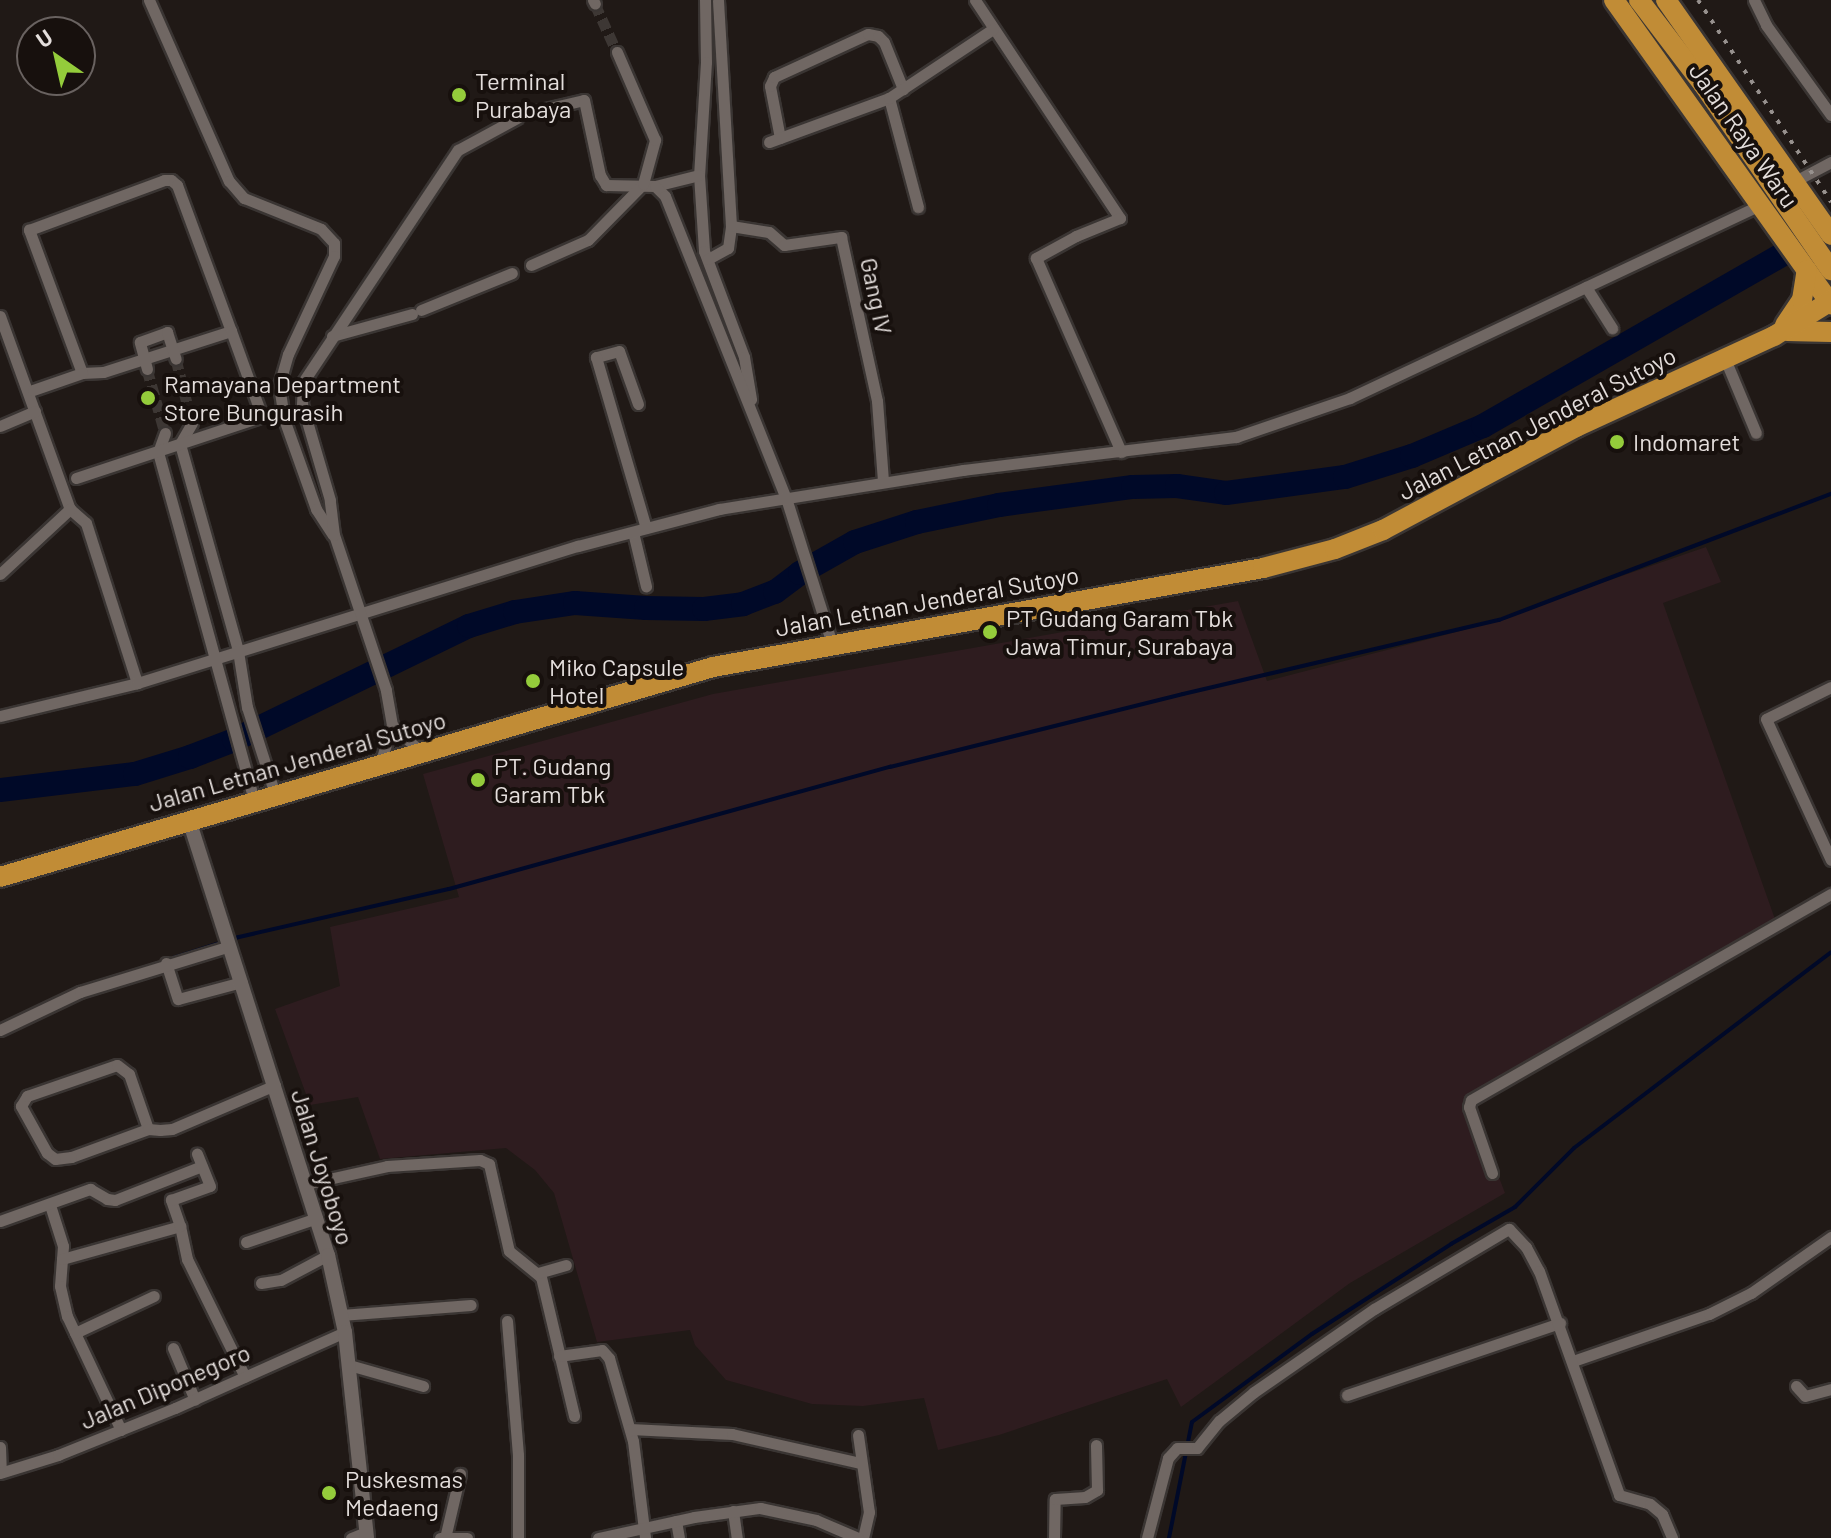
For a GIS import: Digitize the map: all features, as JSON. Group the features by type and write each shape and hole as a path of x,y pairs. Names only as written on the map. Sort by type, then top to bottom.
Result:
{"highway":[{"name":"Jalan Raya Waru","path":"1614,0 1786,239 1818,274 1831,302"},
{"path":"1639,0 1703,84 1818,274 1795,314 1774,336"},
{"name":"Jalan Raya Waru","path":"1666,0 1826,228"},
{"name":"Jalan Letnan Jenderal Sutoyo","path":"0,877 713,667 1263,568 1335,549 1383,530 1576,427 1774,336 1831,302"},
{"path":"1774,336 1803,329 1831,332"}],"street":[{"path":"149,0 229,181 244,198 321,229 334,243 329,268 288,354 279,386 284,419 316,509 334,535"},
{"path":"705,0 706,62 699,175 704,251 744,357 754,421"},
{"path":"708,259 728,248 731,226 718,0"},
{"path":"975,0 1120,218 1076,236 1036,258 1121,452"},
{"path":"1754,0 1766,25 1831,115"},
{"path":"903,89 884,42 878,36 868,34 774,77 770,86 774,140 889,98 903,89 993,29"},
{"path":"531,265 588,240 649,185 655,140 617,52"},
{"path":"889,98 918,207"},
{"path":"532,112 584,100 600,175 606,185 649,185 699,175"},
{"path":"380,764 392,725 386,690 334,535 330,500 302,404 303,382 463,146 517,118"},
{"path":"1795,181 1831,162"},
{"path":"76,478 260,415 177,185 167,179 29,230 82,373"},
{"path":"649,185 665,196 786,498 832,644"},
{"path":"0,716 137,683 646,528 719,509 883,481 1236,437 1281,424 1350,398 1761,205"},
{"name":"Gang IV","path":"731,226 769,232 784,245 841,237 877,401 883,481"},
{"path":"332,336 417,312 512,273"},
{"path":"1586,287 1612,328"},
{"path":"0,316 70,509 86,523 137,683"},
{"path":"33,390 82,373 145,364 231,331"},
{"path":"145,364 140,342 167,332 175,354"},
{"path":"638,404 619,351 596,357 646,528"},
{"path":"1725,359 1756,433"},
{"path":"0,426 35,411"},
{"path":"192,423 180,444 238,651 249,713 275,794"},
{"path":"165,433 158,452 254,800"},
{"path":"0,574 70,509"},
{"path":"633,532 646,586"},
{"path":"195,589 217,582"},
{"path":"1831,687 1766,719 1831,860"},
{"path":"231,719 249,713"},
{"path":"392,725 421,752"},
{"name":"Jalan Joyoboyo","path":"189,820 328,1255 345,1332 367,1535"},
{"path":"1492,1173 1469,1107 1471,1100 1831,894"},
{"path":"0,1030 80,992 229,944"},
{"path":"166,963 178,999 242,982"},
{"path":"148,1129 129,1074 117,1065 27,1096 21,1106 47,1153 55,1159 71,1157 148,1129 172,1129 275,1085"},
{"path":"197,1154 209,1187 171,1200 187,1259 245,1377"},
{"path":"306,1184 387,1166 485,1161 492,1169 509,1251 538,1273 574,1416"},
{"path":"0,1221 90,1189 109,1201 115,1200 202,1166"},
{"path":"50,1205 63,1246 60,1286 75,1333 121,1430"},
{"path":"246,1242 317,1218"},
{"path":"62,1259 180,1226"},
{"path":"1147,1538 1168,1458 1177,1448 1199,1447 1232,1409 1254,1392 1374,1309 1506,1229 1515,1232 1526,1247 1560,1323 1592,1425 1619,1495 1650,1504 1662,1514 1672,1538"},
{"path":"1573,1361 1709,1314 1751,1293 1830,1241"},
{"path":"261,1283 281,1280 328,1255"},
{"path":"538,1273 566,1265"},
{"path":"75,1333 154,1296"},
{"path":"341,1315 471,1305"},
{"path":"507,1321 518,1455 518,1538"},
{"path":"1347,1395 1560,1323"},
{"name":"Jalan Diponegoro","path":"0,1472 121,1430 195,1400 345,1332"},
{"path":"173,1348 195,1400"},
{"path":"559,1356 605,1352 630,1429 644,1534"},
{"path":"349,1365 423,1386"},
{"path":"1796,1386 1805,1396 1831,1389"},
{"path":"630,1429 732,1434 861,1463"},
{"path":"598,1538 644,1534 676,1521 760,1508 816,1520 860,1538 869,1512 858,1435"},
{"path":"1054,1538 1055,1499 1085,1497 1097,1490 1096,1445"},
{"path":"0,1447 0,1472"},
{"path":"445,1538 460,1474"},
{"path":"733,1511 737,1538"},
{"path":"676,1521 679,1538"},
{"path":"351,1538 367,1535"},
{"path":"438,1538 467,1538"}],"shaded area":[{"path":"1706,547 1721,582 1663,603 1776,922 1468,1097 1505,1193 1350,1283 1181,1407 1167,1379 999,1435 938,1450 924,1398 863,1406 812,1404 726,1380 695,1345 690,1330 597,1342 554,1193 535,1170 506,1148 380,1159 358,1097 310,1105 275,1009 340,986 330,927 459,897 423,774 713,694 1238,601 1267,681 1464,630"}],"waterway":[{"path":"0,790 135,774 190,757 234,740 469,626 515,612 575,603 704,609 743,604 775,592 800,573 855,542 917,522 999,505 1133,487 1177,486 1226,493 1345,477 1412,456 1483,426 1810,239"},
{"path":"173,958 239,937 449,889 890,767 1499,620 1831,494"},
{"path":"1169,1538 1192,1422 1312,1334 1451,1244 1515,1207 1574,1148 1831,952"}],"tunnel":[{"path":"595,4 617,52"},
{"path":"176,359 192,423"},
{"path":"147,369 165,433"}],"railway":[{"path":"1698,0 1831,202"}],"place":[{"name":"Terminal Purabaya","path":"459,95"},
{"name":"Ramayana Department Store Bungurasih","path":"148,398"},
{"name":"Indomaret","path":"1617,442"},
{"name":"PT Gudang Garam Tbk Jawa Timur, Surabaya","path":"990,632"},
{"name":"Miko Capsule Hotel","path":"533,681"},
{"name":"PT. Gudang Garam Tbk","path":"478,780"},
{"name":"Puskesmas Medaeng","path":"329,1493"}]}
